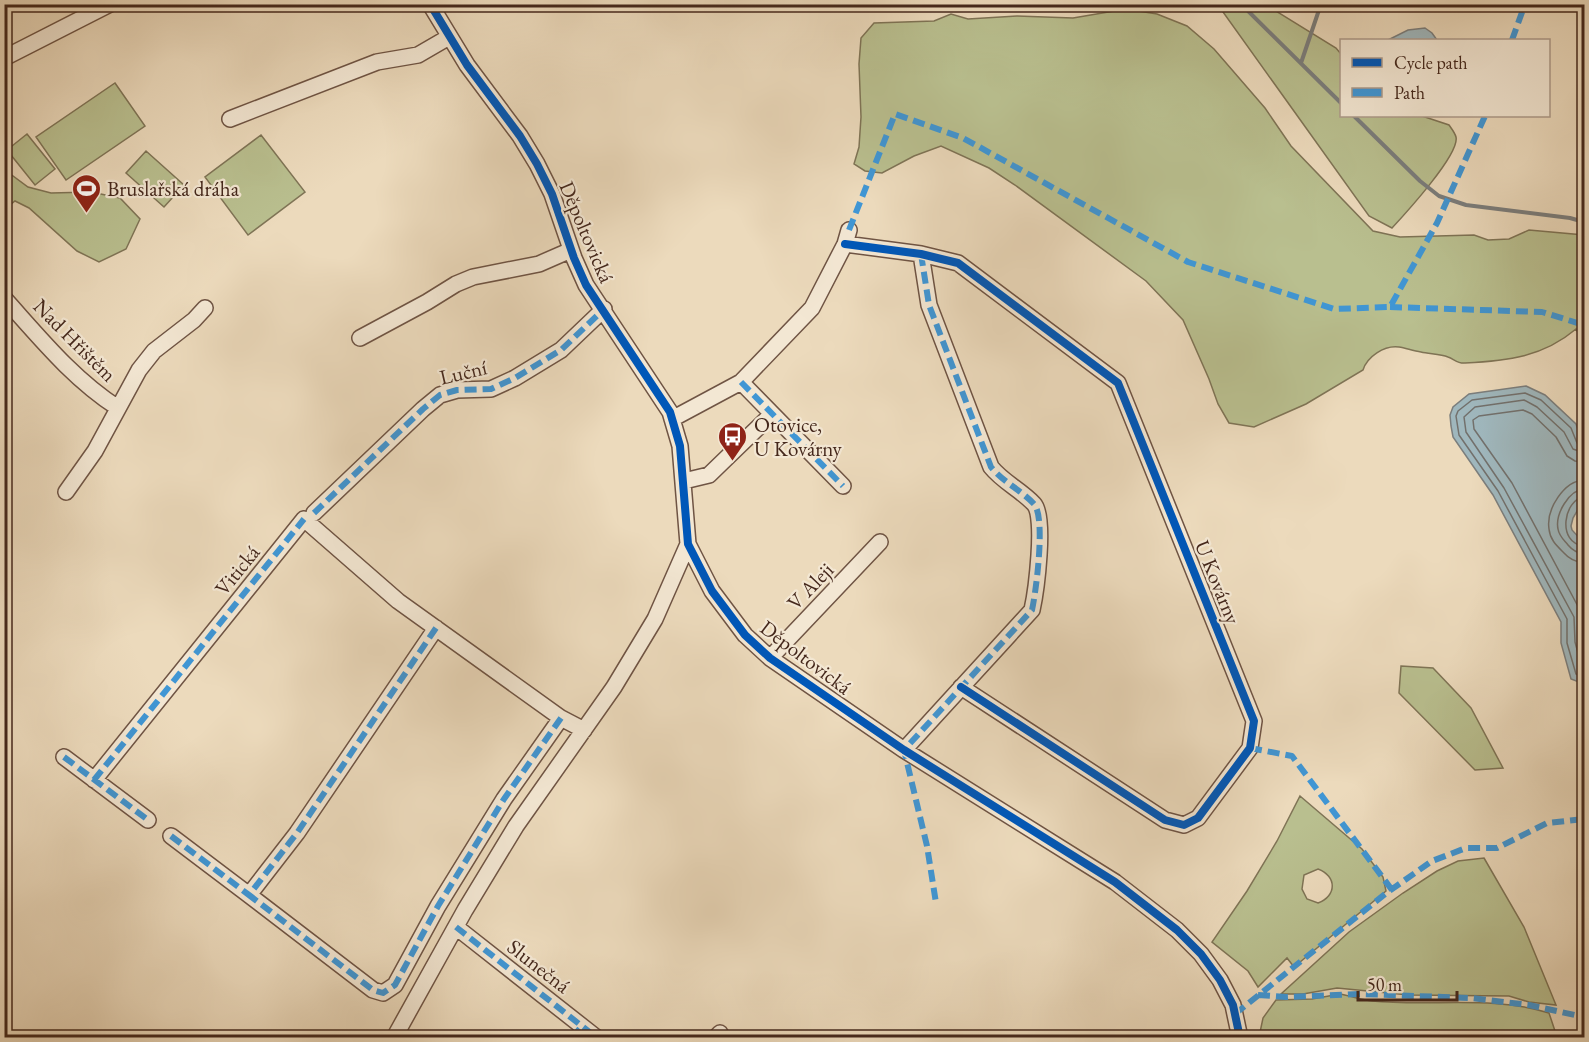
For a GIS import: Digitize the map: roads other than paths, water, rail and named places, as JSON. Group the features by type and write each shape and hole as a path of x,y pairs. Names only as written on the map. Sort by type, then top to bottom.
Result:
{"street":[{"path":"4,58 110,4"},
{"name":"Děpoltovická","path":"430,4 467,65 520,136 537,164 552,194 586,285 604,309 672,419 680,446 688,544 712,591 745,635 770,658 904,750 1115,882 1177,930 1201,954 1220,980 1233,1005 1240,1038"},
{"path":"230,119 377,62 418,55 449,37"},
{"name":"U Kovárny","path":"741,382 812,308 847,237 958,263 1118,383 1254,721 1250,748 1198,818 1184,825 1165,820 961,687"},
{"path":"360,338 456,284 473,277 539,264 572,250"},
{"path":"904,750 1032,610 1036,591 1040,519 1034,504 1000,478 991,467 929,305 921,254"},
{"name":"Nad Hřištěm","path":"4,298 72,372 98,395 118,408"},
{"name":"Nad Hřištěm","path":"66,492 95,451 139,370 154,351 194,320 205,308"},
{"name":"Luční","path":"314,513 440,395 457,390 491,389 515,378 561,350 604,309"},
{"path":"672,419 741,382 843,486"},
{"path":"684,482 709,475 772,414"},
{"name":"Vitická","path":"94,780 304,519 398,601 561,718 584,730"},
{"name":"V Aleji","path":"770,658 880,542"},
{"name":"Děpoltovická","path":"394,1038 516,826 614,687 655,619 688,544"},
{"path":"249,895 297,833 436,628"},
{"path":"171,836 373,990 383,993 395,985 438,906 498,809 561,718"},
{"path":"64,758 148,820"},
{"name":"Slunečná","path":"456,927 577,1032 597,1038"}],"water":[{"path":"1425,28 1436,39 1390,39 1408,30"},
{"path":"1526,386 1545,395 1576,424 1584,446 1584,499 1571,526 1584,543 1584,684 1571,679 1561,643 1561,622 1493,495 1453,437 1450,415 1453,407 1469,394"}],"waterway":[{"path":"835,4 843,4"},
{"path":"1241,4 1340,102"},
{"path":"1301,63 1321,4"},
{"path":"1355,117 1420,181 1439,196 1466,205 1570,218 1584,222"}],"place":[{"name":"Bruslařská dráha","path":"86,214"},
{"name":"Otovice, U Kovárny","path":"733,462"}]}
